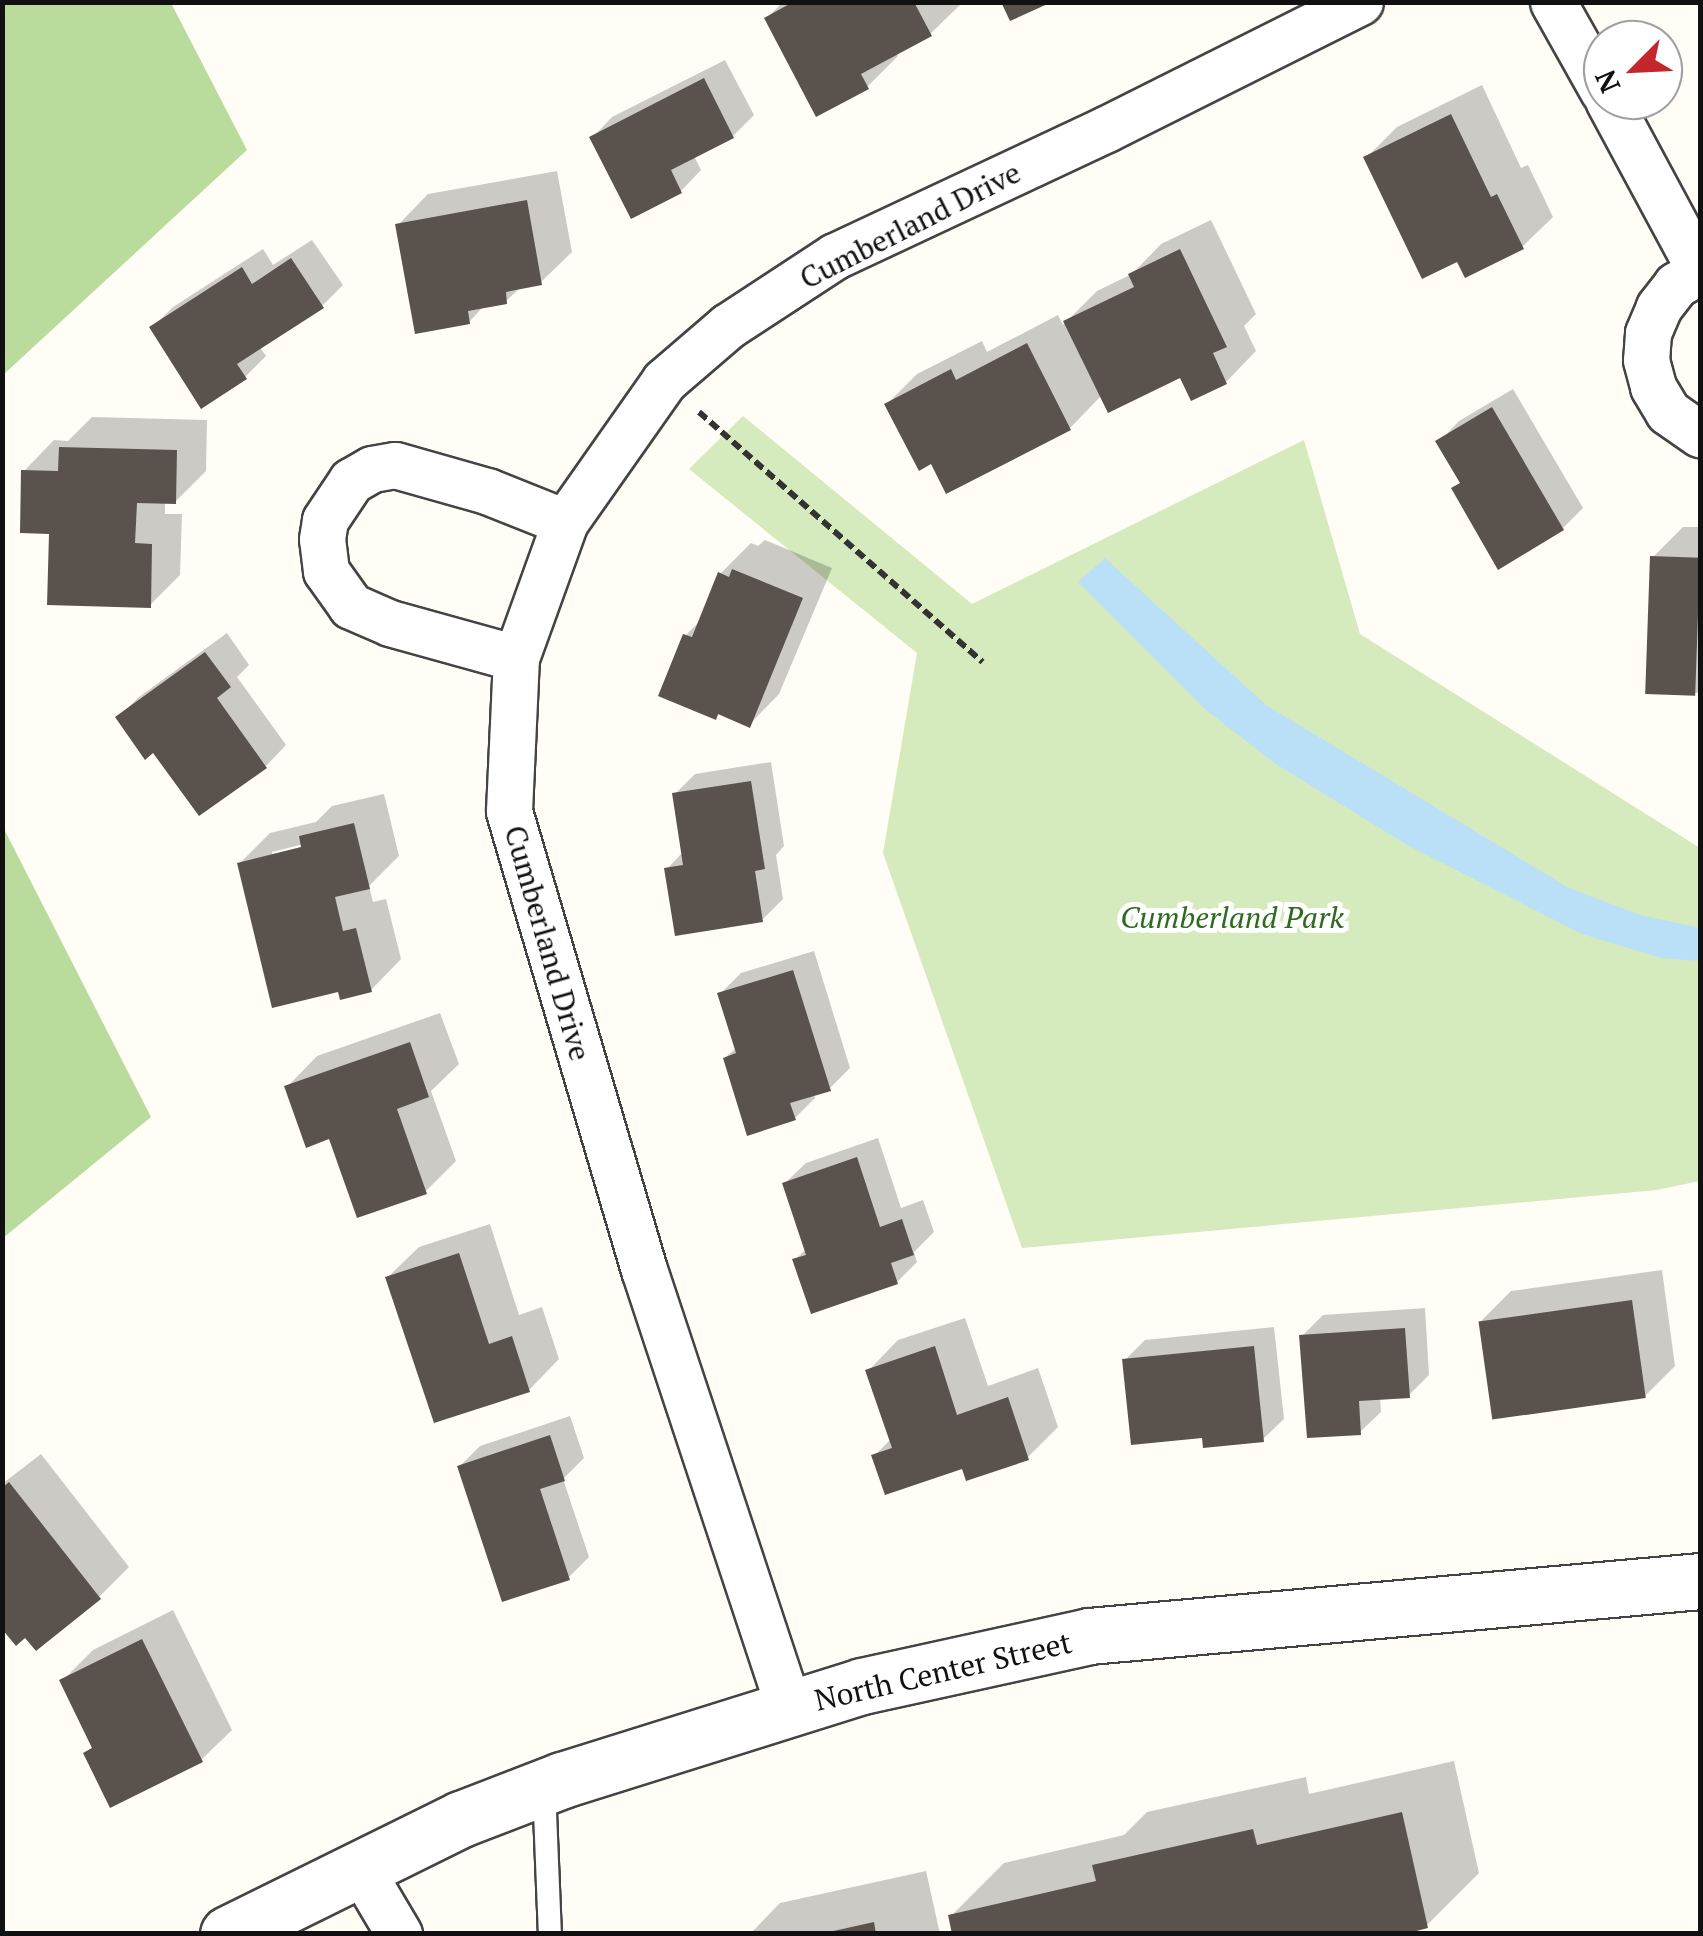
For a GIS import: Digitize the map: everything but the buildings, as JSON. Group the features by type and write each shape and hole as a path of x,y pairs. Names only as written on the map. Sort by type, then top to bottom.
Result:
{"street":[{"name":"Cumberland Drive","path":"789,1708 644,1270 509,811 516,658 565,522 664,381 728,326 835,256 1106,129 1360,2"},
{"path":"1553,2 1583,55"},
{"path":"1619,120 1700,271 1676,285 1659,306 1648,333 1646,360 1653,388 1668,412 1700,434"},
{"path":"516,658 390,623 350,606 326,571 322,539 325,520 350,482 372,469 394,465 487,490 565,522"},
{"name":"North Center Street","path":"228,1934 461,1819 544,1787 862,1686 1089,1636 1700,1581"},
{"path":"360,1868 399,1934"}],"lane":[{"path":"544,1787 550,1934"}],"path":[{"path":"664,381 983,662"}],"green space":[{"path":"3,2 171,3 247,150 3,375"},
{"name":"Cumberland Park","path":"743,416 972,604 1304,440 1360,634 1700,848 1700,1181 1657,1190 1022,1248 883,853 917,653 689,469"},
{"path":"2,825 151,1117 3,1238 2,1238"}],"water":[{"path":"1105,558 1266,705 1569,888 1640,915 1700,928 1700,961 1661,958 1582,934 1407,845 1276,764 1206,710 1078,582"}]}
